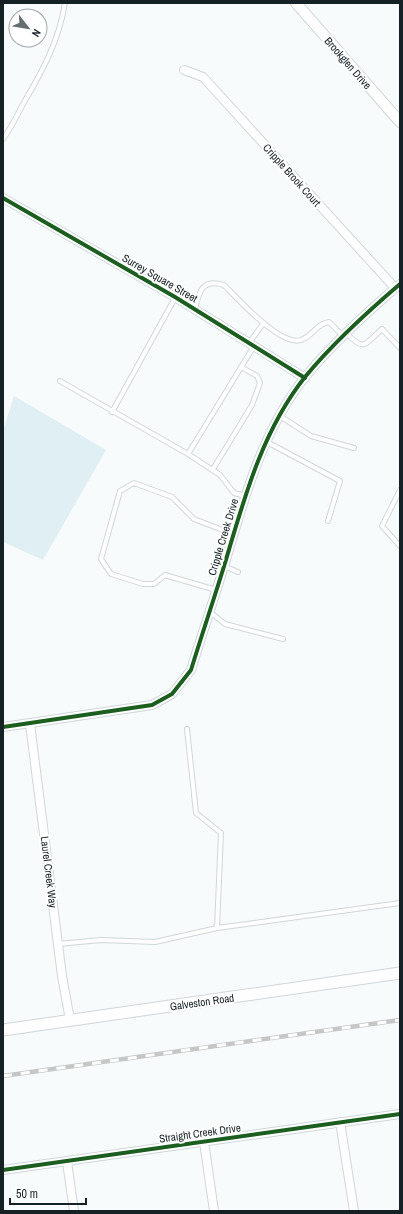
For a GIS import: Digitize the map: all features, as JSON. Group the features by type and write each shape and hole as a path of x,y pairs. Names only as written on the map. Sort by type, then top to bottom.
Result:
{"main road":[{"name":"Galveston Road","path":"3,1030 400,973"}],"street":[{"name":"Brookglen Drive","path":"296,3 400,122"},
{"name":"Cripple Brook Court","path":"184,70 203,77 398,288"},
{"name":"Surrey Square Street","path":"3,198 175,297 305,378"},
{"name":"Cripple Creek Drive","path":"3,727 152,705 172,694 191,670 245,496 266,442 280,416 305,378 344,334 398,288"},
{"name":"Laurel Creek Way","path":"30,724 58,944 70,1020"},
{"name":"Straight Creek Drive","path":"3,1170 400,1114"},
{"path":"340,1122 354,1211"},
{"path":"204,1142 214,1211"},
{"path":"67,1162 74,1211"}],"lane":[{"path":"3,139 38,79 54,47 62,24 65,3"},
{"path":"195,310 199,292 202,288 208,284 216,282 224,285 263,324 295,341 302,340 324,322 330,322 344,334 361,345 366,344 382,329 400,348"},
{"path":"112,412 175,297"},
{"path":"188,454 241,367 263,324"},
{"path":"213,469 252,405 260,383 257,376 241,367"},
{"path":"60,381 213,469 220,475 234,493 245,496"},
{"path":"280,416 311,436 354,448"},
{"path":"266,442 340,482 328,521"},
{"path":"216,590 165,575 154,584 143,584 111,574 101,559 120,491 134,483 172,497 194,519 233,534"},
{"path":"400,490 382,526 400,546"},
{"path":"224,566 238,572"},
{"path":"209,612 225,624 283,639"},
{"path":"187,729 196,813 221,833 217,928"},
{"path":"58,944 101,940 155,942 217,928 400,903"}],"shaded area":[{"path":"14,396 106,450 43,560 3,542 3,431"}],"railway":[{"path":"3,1076 400,1020"}],"cycle path":[{"path":"3,198 175,297 305,378"},
{"path":"3,727 152,705 172,694 191,670 247,490 277,420 290,398 316,364 350,329 400,284"},
{"path":"3,1170 400,1114"}]}
